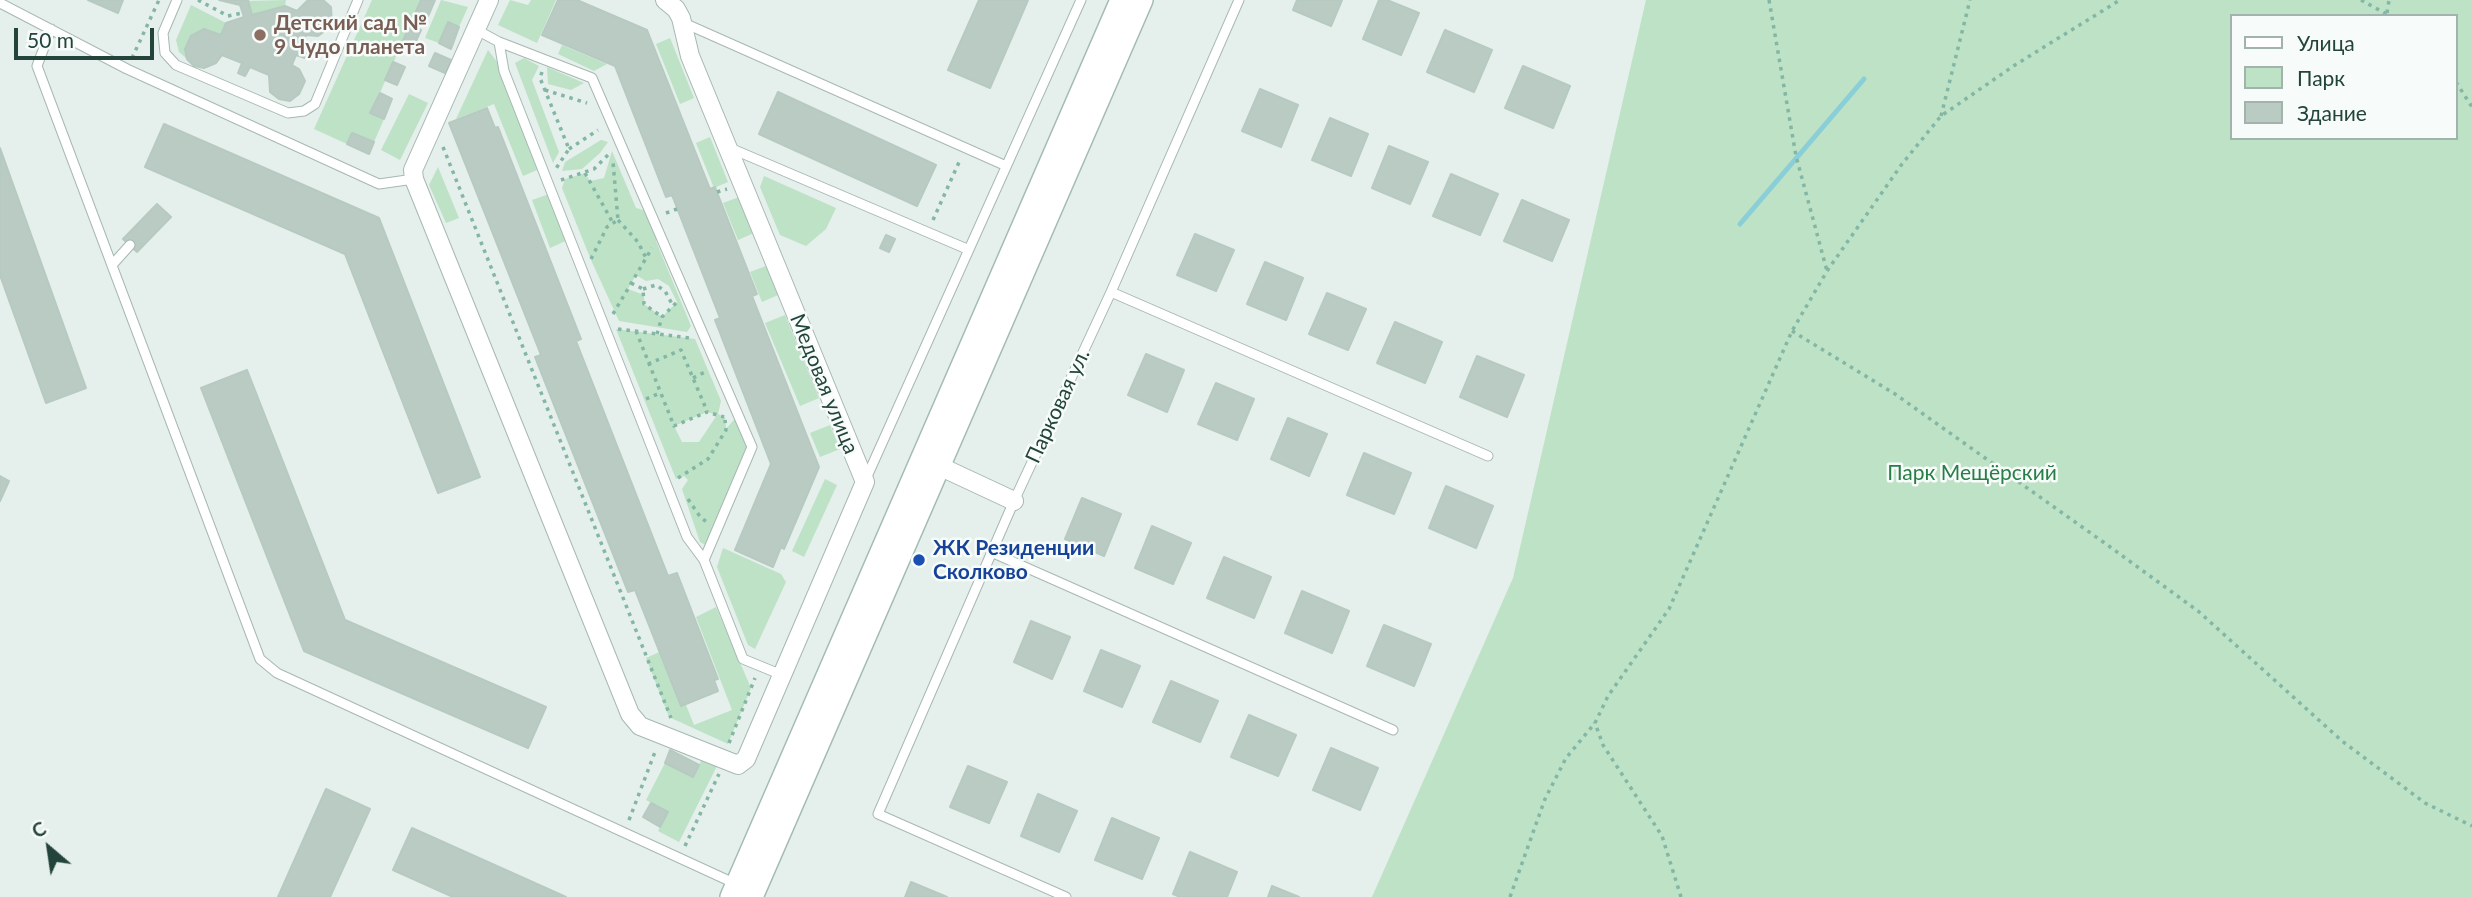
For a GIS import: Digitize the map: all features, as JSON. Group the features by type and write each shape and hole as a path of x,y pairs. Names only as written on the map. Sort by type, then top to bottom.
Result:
{"street":[{"path":"489,0 413,170 414,180 630,714 640,726 731,764 746,759 865,482"},
{"path":"739,893 1121,0"},
{"path":"739,893 939,466 1142,0"},
{"name":"Медовая улица","path":"674,10 690,56 865,482"},
{"path":"939,466 1014,501"}],"lane":[{"path":"177,0 163,33 165,52 176,65 288,113 304,111 315,104 358,0"},
{"path":"865,482 1004,165 1081,0"},
{"name":"Парковая ул.","path":"1066,897 878,814 1014,501 1111,292 1239,0"},
{"path":"0,3 127,69 379,184 414,180"},
{"path":"674,10 1004,165"},
{"path":"51,29 37,66 260,659 277,673 739,893"},
{"path":"475,29 499,42 592,78 706,340 752,447 704,560"},
{"path":"499,42 504,71 687,537 704,560 743,659 782,675"},
{"path":"727,146 967,250"},
{"path":"112,265 130,246"},
{"path":"1111,292 1488,456"},
{"path":"992,552 1393,730"}],"path":[{"path":"127,69 159,0"},
{"path":"198,0 228,16 242,13"},
{"path":"1769,0 1796,156 1827,271"},
{"path":"1941,116 1970,0"},
{"path":"1510,897 1545,799 1566,758 1595,723 1608,696 1669,609 1792,331 1827,271 1902,164 1941,116 2015,65 2119,0"},
{"path":"2361,0 2387,14"},
{"path":"546,61 540,78 569,149"},
{"path":"2458,85 2472,107"},
{"path":"544,90 587,102 591,112"},
{"path":"548,182 569,149 599,132 595,122"},
{"path":"429,134 441,143 669,717 681,722"},
{"path":"548,182 594,169 612,151 616,222"},
{"path":"939,228 931,225 961,158"},
{"path":"585,173 616,222 638,242 646,258"},
{"path":"581,267 590,260 607,227 616,222"},
{"path":"660,234 605,327 706,340"},
{"path":"631,283 643,289 656,285 665,292 672,304"},
{"path":"643,289 644,304 662,317"},
{"path":"657,334 662,317 672,304 687,297"},
{"path":"636,331 674,426 707,412 725,417"},
{"path":"1792,331 1895,394 2137,566 2198,611 2342,741 2425,803 2472,826"},
{"path":"648,364 681,350 707,412"},
{"path":"718,527 701,518 676,479 708,459 726,430 725,417 733,403"},
{"path":"716,738 728,744 760,666"},
{"path":"1595,723 1603,745 1662,836 1681,897"},
{"path":"627,824 662,735"},
{"path":"683,850 731,764"}],"green space":[{"path":"286,0 285,6 252,15 247,1"},
{"path":"372,0 421,0 371,113 384,119 374,142 353,133 347,144 314,129"},
{"path":"441,0 468,7 459,27 447,22 439,43 425,38"},
{"path":"510,0 528,5 531,0 556,0 537,43 498,25"},
{"name":"Парк Мещёрский","path":"1646,0 2472,0 2472,897 1372,897 1513,578"},
{"path":"191,5 226,23 221,35 204,29 191,36 185,49 187,59 179,52 176,40"},
{"path":"670,38 694,98 680,104 656,44"},
{"path":"562,45 607,64 594,71 558,54"},
{"path":"488,50 504,71 542,168 523,176 494,104 456,119"},
{"path":"524,58 539,66 532,80 559,152 553,163 515,63"},
{"path":"547,67 584,83 571,90 548,84"},
{"path":"409,94 428,103 400,160 381,150"},
{"path":"710,137 728,182 714,188 696,143"},
{"path":"601,140 608,142 582,169 562,171 565,162"},
{"path":"612,151 636,208 650,212 660,234 656,241 691,326 687,332 619,321 562,188 565,179 585,173 590,181 604,178","holes":["636,275 646,281 658,279 669,286 677,302 662,317 644,304 644,295 628,289"]},
{"path":"438,167 459,218 446,223 429,185"},
{"path":"764,176 836,208 826,229 806,246 780,235 760,187"},
{"path":"552,193 570,239 550,248 532,200"},
{"path":"739,197 754,233 738,240 723,203"},
{"path":"766,266 778,295 762,302 750,272"},
{"path":"785,315 819,398 800,406 765,323"},
{"path":"616,329 695,339 721,401 718,414 725,417 726,429 738,415 752,447 709,547 700,542 682,489 688,480 684,476 676,479","holes":["707,412 717,415 699,442 682,442 674,426"]},
{"path":"830,425 840,449 820,457 810,433"},
{"path":"825,479 837,485 804,557 792,551"},
{"path":"723,548 781,574 786,582 755,649 748,645 717,567"},
{"path":"716,607 751,688 728,744 669,717 646,658 664,650 694,725 732,710 696,617"},
{"path":"702,759 717,766 679,842 658,831 668,812 646,800 665,763 693,777"}],"building":[{"path":"88,0 123,0 118,13"},
{"path":"219,0 248,0 252,15 285,6 297,11 308,0 323,0 331,7 332,26 318,36 306,35 301,47 308,51 305,58 296,55 292,65 299,69 305,81 299,94 290,101 279,99 270,92 269,75 250,67 245,76 238,73 242,63 222,55 216,63 204,68 194,66 187,59 185,49 191,36 204,29 221,35 226,23 244,17 240,5"},
{"path":"421,0 435,0 426,21 414,16"},
{"path":"558,0 577,0 647,30 710,189 715,187 757,294 752,296 819,467 784,549 781,547 773,567 735,550 771,464 715,320 720,318 672,195 666,197 615,66 542,35"},
{"path":"979,0 1028,0 990,88 948,70"},
{"path":"1297,0 1342,0 1331,26 1293,10"},
{"path":"1379,0 1387,0 1419,13 1401,55 1363,39"},
{"path":"448,22 459,27 451,49 439,43"},
{"path":"410,25 421,30 412,50 401,45"},
{"path":"1445,30 1492,50 1474,92 1427,72"},
{"path":"435,53 451,60 445,73 429,66"},
{"path":"393,62 405,67 397,85 385,80"},
{"path":"1523,66 1570,86 1553,128 1505,108"},
{"path":"1260,89 1298,105 1281,147 1242,131"},
{"path":"778,92 936,165 917,206 759,134"},
{"path":"380,93 392,99 384,119 370,113"},
{"path":"487,108 495,128 498,127 581,339 576,341 668,576 677,573 718,679 714,680 718,691 681,706 635,590 628,592 535,357 541,355 449,123"},
{"path":"1330,118 1368,134 1351,176 1312,160"},
{"path":"164,124 379,218 480,477 438,493 345,254 145,167"},
{"path":"352,133 374,142 369,154 347,144"},
{"path":"1389,146 1428,162 1410,204 1372,188"},
{"path":"0,148 86,388 46,403 0,275"},
{"path":"1451,174 1498,194 1480,235 1433,216"},
{"path":"1522,200 1569,220 1552,261 1504,241"},
{"path":"157,204 171,217 137,252 123,239"},
{"path":"1195,234 1234,250 1216,291 1177,275"},
{"path":"886,235 895,239 889,252 880,248"},
{"path":"1265,262 1303,278 1286,320 1247,304"},
{"path":"1327,293 1366,309 1348,350 1309,334"},
{"path":"1395,322 1442,342 1425,383 1377,363"},
{"path":"1146,354 1184,370 1167,412 1128,395"},
{"path":"1477,356 1524,375 1507,417 1460,397"},
{"path":"247,370 345,620 546,707 528,748 304,651 201,388"},
{"path":"1216,383 1254,399 1237,440 1198,424"},
{"path":"1288,418 1327,434 1309,476 1271,459"},
{"path":"1364,453 1411,473 1394,514 1347,495"},
{"path":"0,476 9,481 0,501"},
{"path":"1446,486 1493,506 1476,548 1429,528"},
{"path":"1082,498 1121,514 1104,556 1065,539"},
{"path":"1152,526 1191,543 1173,584 1135,568"},
{"path":"1224,557 1271,577 1254,618 1207,598"},
{"path":"1302,591 1349,611 1332,653 1285,633"},
{"path":"1031,621 1070,637 1052,679 1014,662"},
{"path":"1384,625 1431,644 1414,686 1367,666"},
{"path":"1101,650 1140,666 1122,707 1084,691"},
{"path":"1171,681 1218,701 1200,742 1153,722"},
{"path":"1249,715 1296,735 1278,776 1231,757"},
{"path":"1331,748 1378,768 1360,810 1313,790"},
{"path":"670,750 699,765 693,777 665,763"},
{"path":"968,766 1007,782 989,823 950,807"},
{"path":"326,789 370,809 330,897 278,897"},
{"path":"1038,794 1077,811 1059,852 1021,836"},
{"path":"651,803 668,812 660,827 643,817"},
{"path":"1112,818 1159,838 1142,879 1095,860"},
{"path":"412,828 566,897 453,897 393,870"},
{"path":"1190,852 1237,872 1227,897 1180,897 1173,894"},
{"path":"911,882 947,897 905,897"},
{"path":"1272,886 1299,897 1268,897"}],"waterway":[{"path":"1740,224 1864,79"}],"place":[{"name":"Детский сад № 9 Чудо планета","path":"260,35"},
{"name":"ЖК Резиденции Сколково","path":"919,560"}]}
